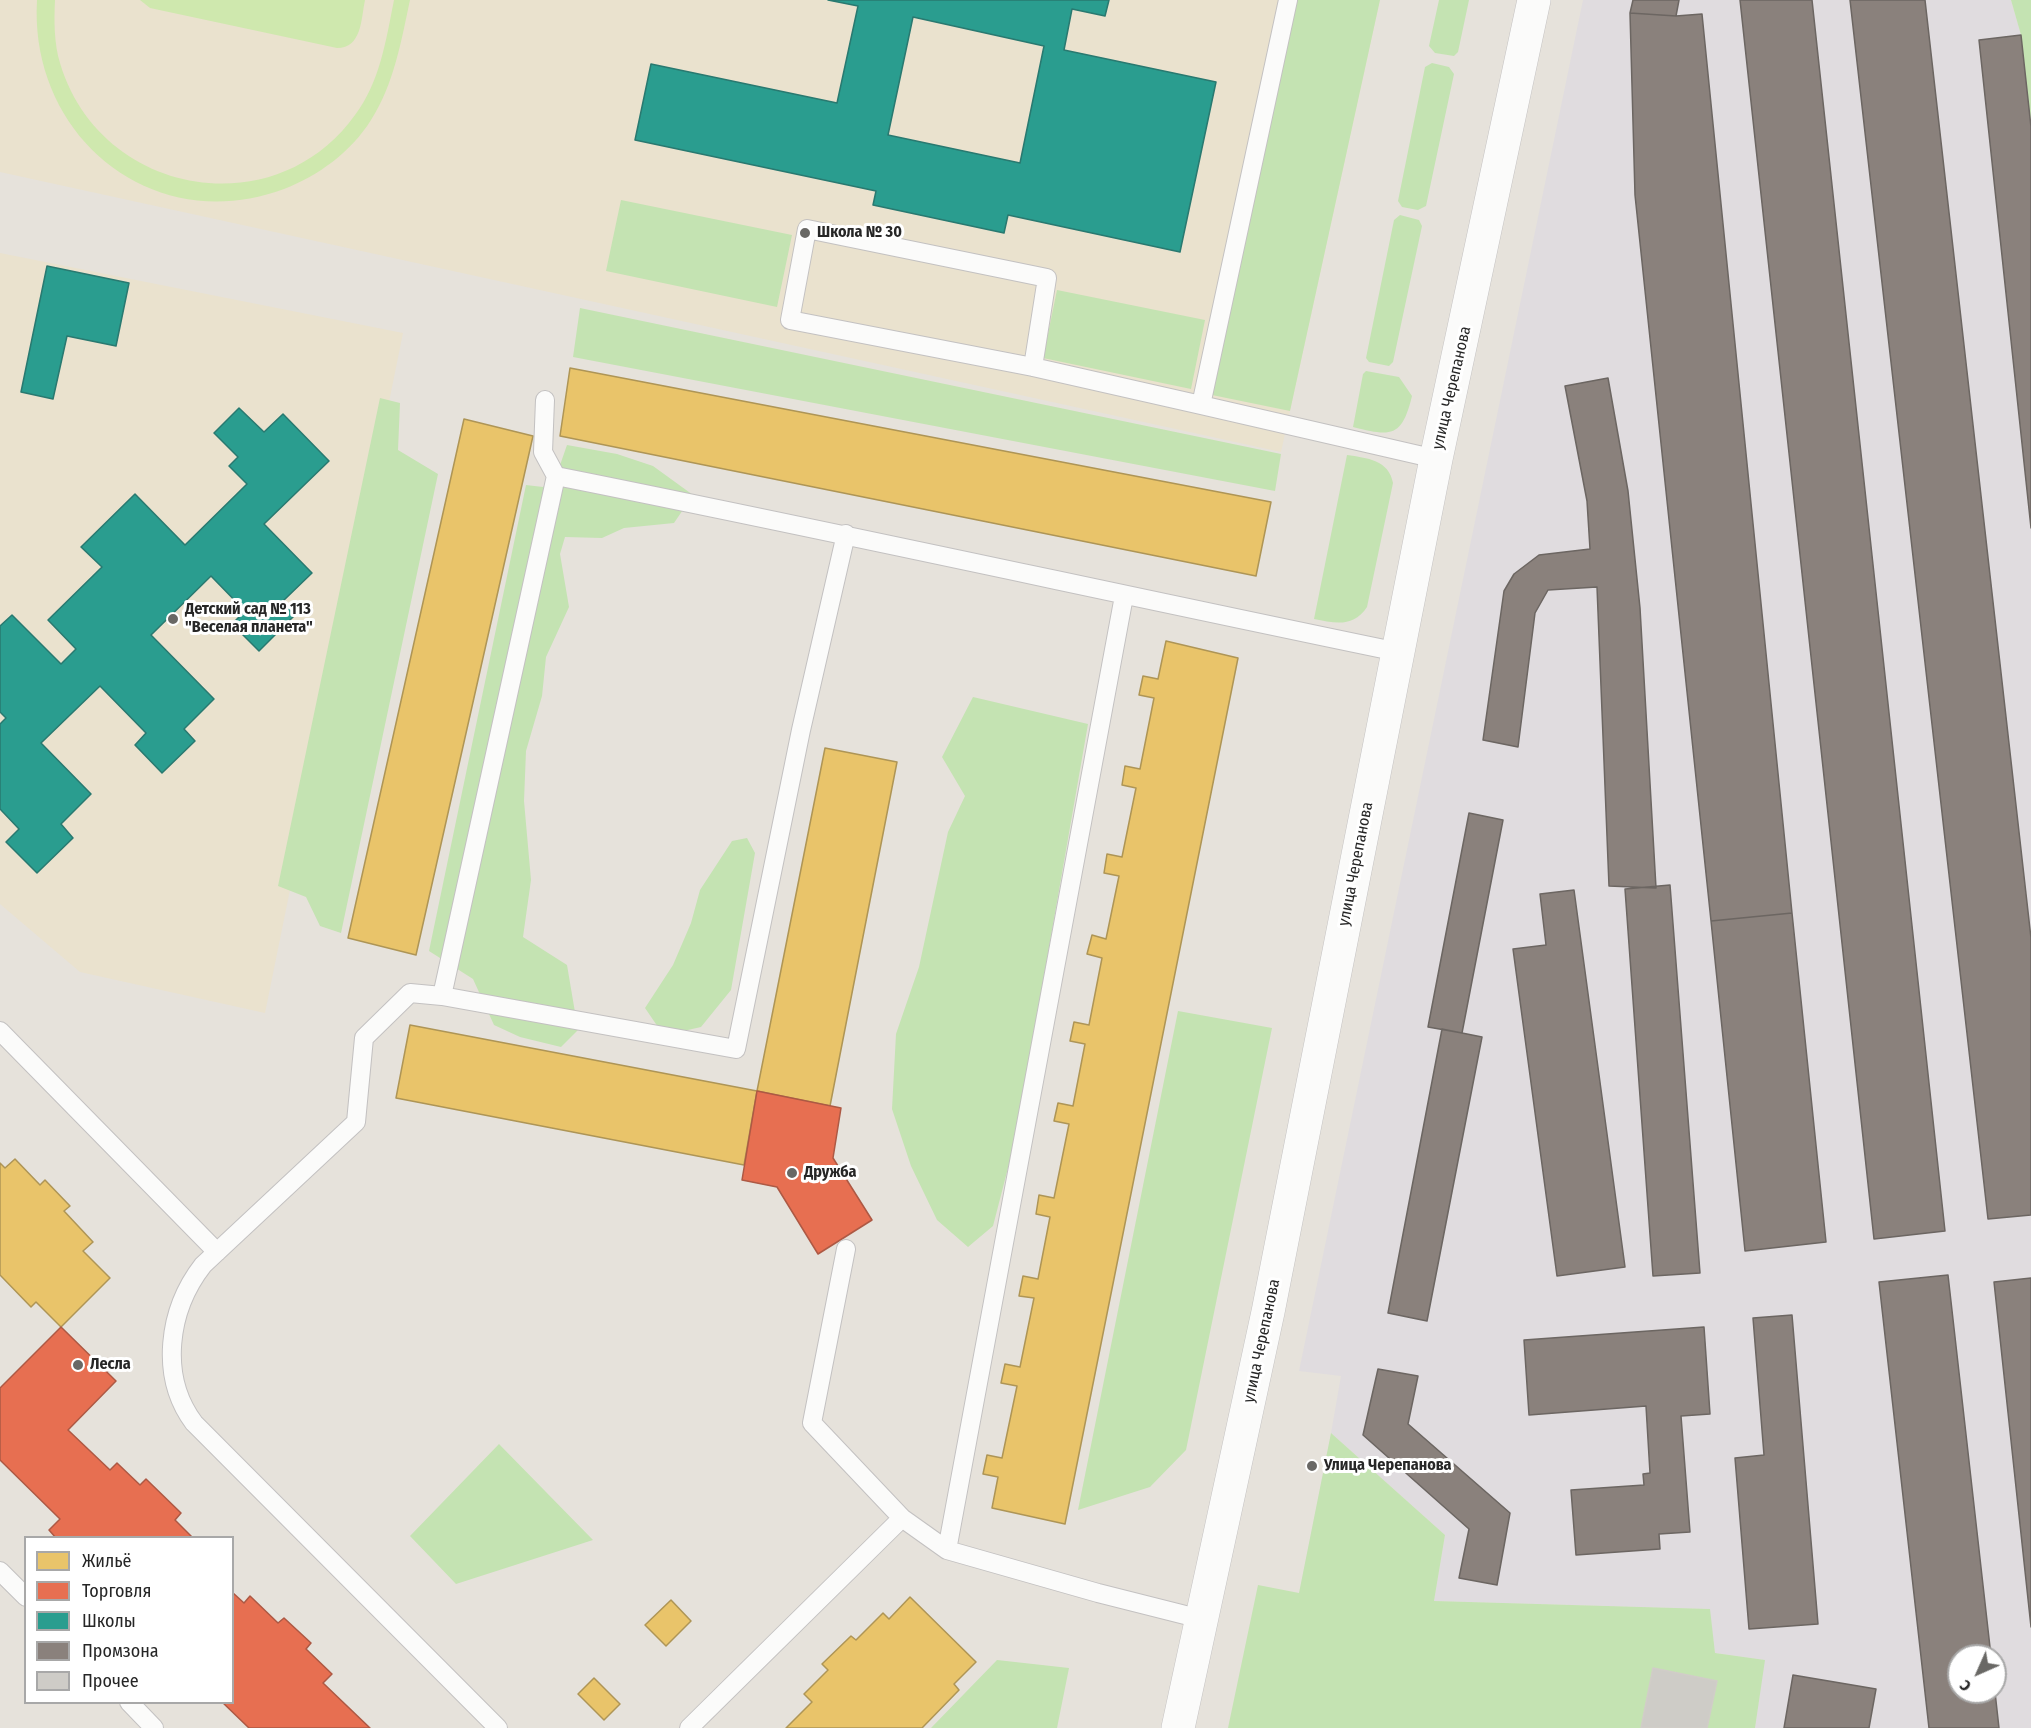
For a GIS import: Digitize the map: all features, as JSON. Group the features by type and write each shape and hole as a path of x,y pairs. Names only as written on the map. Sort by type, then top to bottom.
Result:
{"main road":[{"name":"улица Черепанова","path":"1178,1728 1270,1300 1436,459 1534,0"}],"lane":[{"path":"1201,405 1288,0"},
{"path":"1033,367 1047,278 807,229 790,320 1033,367 1436,459"},
{"path":"442,996 556,476 543,452 545,400"},
{"path":"556,476 846,534 1124,596 1398,652"},
{"path":"498,1728 194,1423 183,1409 172,1379 174,1328 192,1280 217,1252 356,1122 364,1038 410,993 442,996 736,1049 801,730 846,534"},
{"path":"947,1550 1124,596"},
{"path":"0,1031 217,1252"},
{"path":"846,1249 812,1423 902,1518 947,1550 1201,1619"},
{"path":"689,1728 902,1518"},
{"path":"0,1571 24,1595"},
{"path":"131,1704 154,1728"}],"shaded area":[{"name":"Школа № 30","path":"0,0 1380,0 1281,452 0,172"},
{"path":"1583,0 2011,0 2021,35 2031,127 2031,1728 1755,1728 1764,1660 1715,1653 1709,1609 1434,1601 1445,1535 1331,1433 1341,1376 1299,1371"},
{"name":"Детский сад № 113 \"Веселая планета\"","path":"0,253 403,333 265,1013 80,972 0,904"}],"green space":[{"path":"37,0 55,0 55,32 60,63 81,108 111,143 149,167 192,181 236,183 280,173 321,151 355,115 371,89 385,45 394,0 410,0 396,62 386,92 363,132 333,162 297,184 235,201 189,199 146,187 108,164 77,132 54,94 40,49"},
{"path":"140,0 365,0 356,38 345,47 337,48 150,8"},
{"path":"1295,0 1380,0 1290,411 1212,395"},
{"path":"1439,0 1469,0 1458,52 1454,56 1435,53 1429,46"},
{"path":"2011,0 2031,0 2031,127 2021,35"},
{"path":"1432,63 1449,67 1454,74 1426,206 1418,210 1402,207 1398,201 1425,67"},
{"path":"621,200 792,235 777,307 606,271"},
{"path":"1400,215 1419,220 1422,226 1393,362 1389,366 1369,362 1366,358 1394,220"},
{"path":"1057,290 1205,320 1191,389 1043,358"},
{"path":"580,308 1281,454 1275,491 573,357"},
{"path":"1366,371 1399,377 1412,396 1404,420 1393,431 1377,432 1353,427 1363,374"},
{"path":"380,398 400,403 398,450 438,474 341,933 320,926 306,897 278,886"},
{"path":"567,445 617,454 653,466 693,495 674,523 624,528 602,538 565,537 560,554 569,607 546,657 542,696 526,751 524,801 531,880 523,937 567,965 578,1030 561,1047 520,1037 494,1025 473,979 429,951 526,485 543,487 559,468"},
{"path":"1347,455 1376,461 1387,469 1393,483 1367,607 1362,614 1350,621 1336,622 1314,619"},
{"path":"973,697 1088,724 1016,1137 993,1226 968,1247 937,1220 911,1166 892,1109 896,1034 919,967 948,832 965,796 942,757"},
{"path":"747,838 755,853 731,990 701,1027 679,1032 658,1027 645,1008 673,965 691,923 700,890 732,841"},
{"path":"1178,1011 1272,1028 1186,1450 1150,1487 1078,1510"},
{"path":"1331,1433 1445,1535 1434,1601 1710,1609 1715,1653 1765,1660 1755,1728 1228,1728 1258,1585 1299,1593"},
{"path":"499,1444 593,1540 456,1584 410,1536"},
{"path":"997,1660 1069,1668 1057,1728 931,1728"}],"building: Жильё":[{"path":"570,368 1271,502 1256,576 560,436"},
{"path":"464,419 533,436 416,955 348,938"},
{"path":"1166,641 1238,658 1065,1524 992,1508 998,1477 983,1474 987,1455 1002,1458 1017,1386 1001,1383 1005,1364 1020,1367 1034,1298 1019,1296 1023,1276 1038,1279 1050,1217 1036,1214 1039,1195 1054,1198 1069,1124 1054,1121 1058,1103 1073,1106 1085,1044 1070,1041 1074,1022 1089,1025 1102,958 1087,954 1092,935 1106,939 1119,876 1104,873 1107,854 1122,857 1136,788 1122,785 1125,766 1140,769 1154,698 1139,695 1143,676 1158,679"},
{"path":"825,748 897,762 830,1106 757,1091"},
{"path":"410,1025 757,1091 744,1165 396,1098"},
{"path":"15,1159 40,1185 45,1180 70,1206 64,1211 93,1242 83,1251 110,1278 61,1327 36,1302 31,1307 0,1275 0,1163 5,1168"},
{"path":"910,1597 976,1662 954,1684 959,1690 922,1728 786,1728 812,1702 804,1694 828,1670 822,1664 851,1636 856,1640 883,1613 889,1619"},
{"path":"671,1600 691,1621 666,1646 645,1625"},
{"path":"594,1678 620,1704 604,1720 578,1694"}],"building: Торговля":[{"name":"Дружба","path":"757,1091 841,1108 833,1158 872,1220 818,1254 777,1187 742,1180"},
{"path":"61,1327 116,1381 68,1430 110,1470 117,1463 140,1485 146,1479 181,1513 175,1520 191,1536 54,1536 49,1530 60,1519 0,1460 0,1388"},
{"path":"234,1594 244,1603 250,1596 278,1623 284,1618 311,1643 306,1649 332,1674 323,1683 370,1728 249,1728 224,1704 234,1704"}],"building: Школы":[{"path":"828,0 1109,0 1105,16 1072,9 1064,50 1216,82 1180,252 1008,215 1004,233 873,205 876,191 635,140 651,64 837,103 858,6","holes":["913,17 1044,46 1020,163 888,135"]},
{"path":"47,266 129,283 116,346 67,336 53,399 21,392"},
{"path":"239,408 264,432 283,414 329,461 264,524 312,573 283,601 296,614 259,651 232,624 245,611 211,576 151,635 214,699 184,729 195,741 162,773 135,745 146,733 100,686 41,743 91,794 61,824 73,838 37,873 6,842 19,829 0,809 0,724 6,718 0,712 0,626 12,615 61,664 76,649 48,620 102,567 81,547 135,494 185,545 247,484 229,466 238,457 214,433"}],"building: Промзона":[{"path":"1633,0 1679,0 1676,16 1630,13"},
{"path":"1740,0 1812,0 1945,1231 1874,1239"},
{"path":"1850,0 1925,0 2031,938 2031,1215 1988,1219"},
{"path":"1630,13 1676,16 1702,14 1792,913 1711,921 1635,195"},
{"path":"2021,35 2031,127 2031,528 1979,40"},
{"path":"1608,378 1628,491 1640,608 1656,888 1609,886 1597,587 1548,590 1535,613 1518,747 1483,740 1504,591 1514,574 1539,555 1590,549 1587,501 1565,386"},
{"path":"1469,813 1503,820 1462,1033 1428,1027"},
{"path":"1670,885 1700,1273 1653,1276 1625,889"},
{"path":"1574,890 1625,1267 1557,1276 1513,949 1546,945 1540,894"},
{"path":"1792,913 1826,1242 1745,1251 1711,921"},
{"path":"1442,1029 1482,1037 1427,1321 1388,1313"},
{"path":"1948,1275 1990,1644 1947,1644 1947,1704 1996,1704 1999,1728 1929,1728 1879,1282"},
{"path":"2031,1278 2031,1627 1994,1282"},
{"path":"1792,1315 1818,1624 1749,1629 1735,1458 1764,1455 1753,1318"},
{"path":"1704,1327 1710,1414 1681,1416 1690,1532 1659,1534 1660,1549 1576,1555 1571,1490 1644,1485 1643,1474 1650,1473 1646,1406 1529,1415 1524,1340"},
{"path":"1378,1369 1418,1376 1408,1424 1510,1513 1497,1585 1459,1578 1469,1529 1363,1435"},
{"path":"1793,1675 1876,1689 1869,1728 1784,1728"}],"building: Прочее":[{"path":"1653,1668 1717,1681 1707,1728 1641,1728"}],"place":[{"name":"Школа № 30","path":"805,233"},
{"name":"Детский сад № 113 \"Веселая планета\"","path":"173,619"},
{"name":"Дружба","path":"792,1173"},
{"name":"Лесла","path":"78,1365"},
{"name":"Улица Черепанова","path":"1312,1466"}]}
